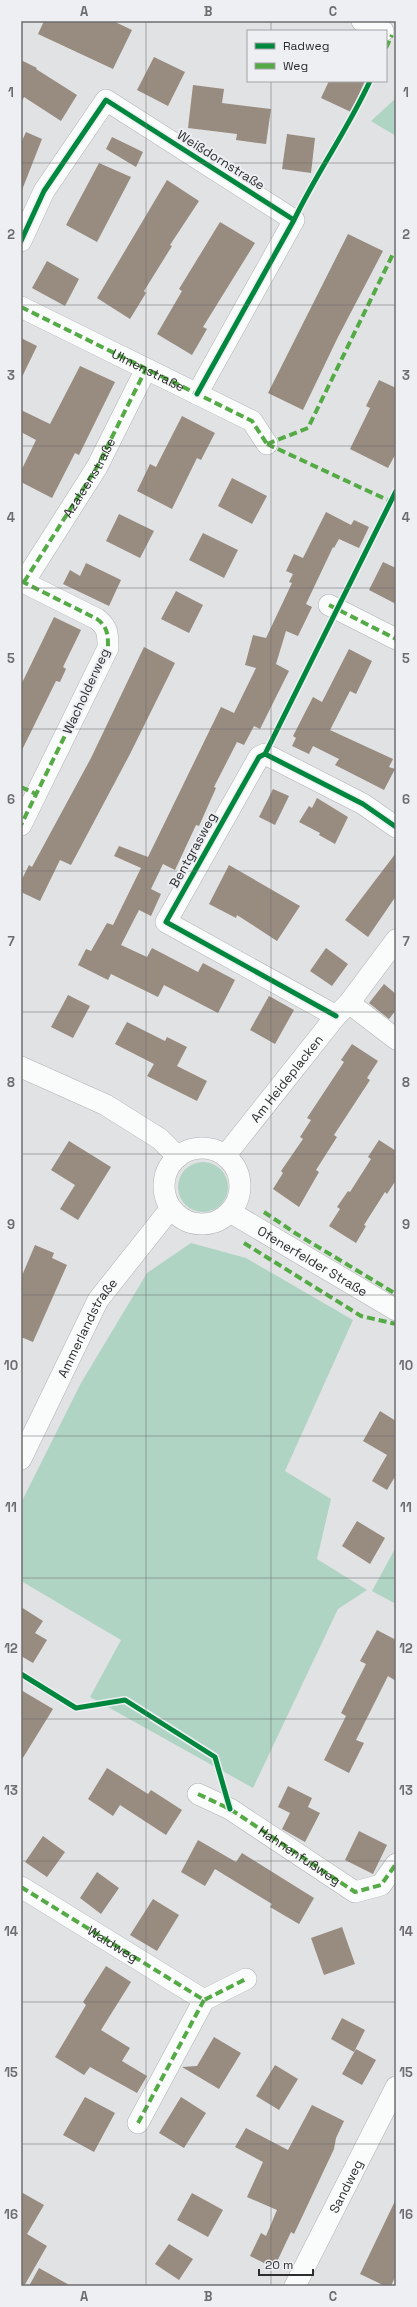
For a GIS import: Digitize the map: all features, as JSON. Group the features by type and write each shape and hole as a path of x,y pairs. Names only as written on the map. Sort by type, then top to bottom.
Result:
{"street":[{"path":"362,21 384,30"},
{"name":"Weißdornstraße","path":"21,241 44,191 106,100 294,220 197,394"},
{"name":"Ulmenstraße","path":"21,307 252,421 267,444"},
{"name":"Azaleenstraße","path":"22,582 97,467 146,369"},
{"name":"Wacholderweg","path":"22,582 97,619 103,623 108,633 108,648 28,790 22,823"},
{"path":"329,606 396,639"},
{"name":"Bentgrasweg","path":"342,1009 166,922 259,757 265,754 363,804 396,827"},
{"name":"Am Heideplacken","path":"226,1156 396,940"},
{"path":"342,1009 396,1039"},
{"path":"21,1067 106,1105 160,1139 178,1157"},
{"path":"196,1148 212,1149 226,1156 235,1168 240,1183 236,1203 230,1212 211,1223 200,1224 184,1219 171,1208 166,1198 164,1187 166,1176 178,1157 196,1148"},
{"name":"Ammerlandstraße","path":"21,1459 98,1300 171,1208"},
{"name":"Ofenerfelder Straße","path":"230,1212 396,1310"},
{"name":"Hahnenfußweg","path":"198,1794 230,1809 355,1892 381,1885 396,1864"},
{"name":"Waldweg","path":"21,1887 204,2000"},
{"path":"138,2122 204,2000 246,1979"},
{"name":"Sandweg","path":"295,2286 396,2086"}],"green space":[{"path":"396,98 396,136 371,121"},
{"path":"203,1162 217,1166 224,1173 228,1187 224,1201 217,1208 203,1212 189,1208 182,1201 178,1187 182,1173 189,1166"},
{"path":"191,1243 246,1258 353,1320 285,1471 331,1499 317,1559 367,1590 338,1609 253,1788 90,1697 121,1640 21,1581 21,1503 81,1383 147,1273"},
{"path":"396,1547 396,1604 372,1591"}],"building":[{"path":"44,21 113,21 132,30 113,69 38,34"},
{"path":"154,57 185,72 168,106 137,90"},
{"path":"21,60 37,68 36,69 77,95 61,121 24,97 21,103"},
{"path":"329,82 365,82 351,112 321,98"},
{"path":"193,85 224,89 222,103 271,109 266,144 236,140 237,134 188,128"},
{"path":"26,132 42,139 22,190 21,143"},
{"path":"287,134 315,138 311,173 282,169"},
{"path":"112,137 143,152 136,167 106,149"},
{"path":"99,163 131,177 97,242 66,225"},
{"path":"167,180 199,201 170,245 172,246 144,291 146,293 130,319 97,298"},
{"path":"220,222 255,243 203,327 207,329 192,355 157,334 182,291 179,289"},
{"path":"348,234 383,251 337,339 303,410 268,393"},
{"path":"47,261 79,279 65,306 32,288"},
{"path":"21,338 37,346 21,379"},
{"path":"80,366 115,382 79,455 75,453 52,498 21,482 21,471 36,440 21,432 21,410 50,424"},
{"path":"379,380 396,388 396,453 388,468 350,449 370,408 366,406"},
{"path":"182,416 215,433 201,460 197,458 172,509 137,491 150,464 156,467"},
{"path":"232,478 267,496 252,524 218,506"},
{"path":"326,512 351,525 354,520 369,527 359,548 339,539 334,548 333,547 306,604 312,607 298,636 286,631 276,664 289,671 260,729 254,726 244,745 237,742 214,787 216,788 199,826 196,825 175,870 163,864 151,889 161,894 151,916 139,910 121,945 147,957 152,948 198,972 203,963 235,980 218,1013 164,985 158,997 111,974 108,980 78,965 86,949 91,951 107,923 113,925 141,868 114,856 119,846 148,857 221,707 234,713 256,668 245,665 253,635 266,638 292,583 289,582 293,574 286,571 294,554 303,558"},
{"path":"119,514 154,531 140,558 106,541"},
{"path":"203,533 238,550 224,578 189,560"},
{"path":"383,562 396,568 396,604 369,590"},
{"path":"86,563 121,580 109,606 63,584 70,570 80,576"},
{"path":"176,591 203,605 189,633 161,619"},
{"path":"54,617 81,630 63,667 66,669 60,682 56,681 21,752 21,685"},
{"path":"144,647 175,663 130,754 71,865 60,860 40,901 21,892 21,881 29,865 32,867 91,758"},
{"path":"349,649 372,661 356,694 350,691 330,730 393,759 389,767 395,769 384,790 335,765 339,759 313,746 309,754 292,746 296,738 293,736 313,697 322,702"},
{"path":"273,789 289,796 275,825 259,817"},
{"path":"317,798 348,817 335,844 319,835 320,833 299,822 309,806 312,808"},
{"path":"396,853 396,896 368,937 345,920"},
{"path":"229,865 300,906 277,941 237,915 236,918 209,904"},
{"path":"326,948 348,964 332,986 310,971"},
{"path":"384,984 396,994 396,1010 389,1019 369,1003"},
{"path":"68,995 90,1006 73,1038 51,1027"},
{"path":"269,996 294,1010 275,1044 250,1030"},
{"path":"127,1022 165,1041 167,1037 187,1047 177,1066 207,1081 197,1101 147,1076 154,1064 115,1044"},
{"path":"352,1044 378,1061 367,1078 370,1080 334,1135 337,1137 316,1170 319,1172 299,1207 273,1189 283,1173 281,1171 303,1139 300,1137 311,1120 307,1118 344,1062 341,1060"},
{"path":"379,1140 396,1151 396,1180 387,1194 385,1192 364,1225 366,1226 356,1243 329,1226 340,1209 337,1207 348,1191 350,1192 371,1159 368,1157"},
{"path":"69,1141 111,1167 78,1220 60,1209 75,1185 51,1170"},
{"path":"35,1245 54,1253 52,1258 67,1265 33,1342 21,1337 21,1278"},
{"path":"380,1411 396,1421 396,1475 387,1490 372,1481 387,1455 363,1441"},
{"path":"357,1521 385,1538 370,1564 342,1546"},
{"path":"21,1607 43,1621 35,1633 47,1640 33,1663 21,1656"},
{"path":"377,1630 396,1640 396,1681 388,1676 356,1740 364,1743 349,1773 324,1760 346,1716 341,1713 366,1664 360,1661"},
{"path":"21,1690 53,1709 21,1761"},
{"path":"107,1768 148,1794 151,1790 182,1810 166,1835 120,1805 113,1816 88,1799"},
{"path":"288,1786 312,1798 308,1807 320,1813 305,1842 282,1829 290,1813 278,1807"},
{"path":"359,1831 387,1845 373,1874 345,1860"},
{"path":"43,1836 65,1852 47,1877 25,1862"},
{"path":"198,1840 236,1862 242,1853 314,1898 299,1924 270,1907 272,1904 215,1869 205,1886 181,1872"},
{"path":"97,1872 119,1888 101,1914 80,1898"},
{"path":"153,1899 179,1915 157,1951 130,1935"},
{"path":"342,1927 355,1964 324,1975 311,1938"},
{"path":"106,1966 131,1982 101,2030 130,2048 122,2061 147,2076 137,2093 90,2067 84,2075 55,2057 86,2005 83,2002"},
{"path":"342,2018 365,2030 354,2052 331,2039"},
{"path":"214,2037 241,2053 219,2089 182,2067 197,2066"},
{"path":"356,2049 376,2060 362,2085 342,2074"},
{"path":"275,2065 298,2079 279,2110 256,2096"},
{"path":"85,2097 115,2113 94,2152 63,2135"},
{"path":"181,2097 206,2113 184,2148 159,2133"},
{"path":"312,2105 344,2121 336,2138 334,2149 294,2234 291,2232 274,2268 250,2256 261,2233 266,2236 277,2210 247,2197 263,2162 235,2147 246,2128 288,2150"},
{"path":"21,2192 44,2205 27,2234 47,2246 24,2286 21,2286"},
{"path":"192,2193 223,2210 208,2237 177,2220"},
{"path":"396,2199 396,2275 391,2286 385,2286 360,2274"},
{"path":"169,2244 193,2259 179,2280 155,2264"},
{"path":"39,2268 71,2286 29,2286"}],"marked path":[{"path":"387,46 392,35"},
{"path":"267,444 308,428 393,254"},
{"path":"21,307 252,421 267,444"},
{"path":"24,582 97,467 146,369"},
{"path":"267,444 394,503"},
{"path":"21,581 97,619 105,628 108,639 108,648 21,825"},
{"path":"329,605 396,639"},
{"path":"21,787 36,794"},
{"path":"264,1212 295,1233 396,1294"},
{"path":"244,1243 361,1316 396,1324"},
{"path":"198,1794 230,1809 355,1892 381,1885 396,1864"},
{"path":"21,1887 204,2000 246,1979"},
{"path":"138,2123 204,2000"}],"cycle path":[{"path":"294,220 370,82"},
{"path":"21,241 44,191 106,100 294,220 197,394"},
{"path":"265,754 396,491"},
{"path":"336,1016 166,922 259,757 265,754 363,804 396,827"},
{"path":"21,1674 76,1708 125,1700 215,1757 230,1809"}]}
